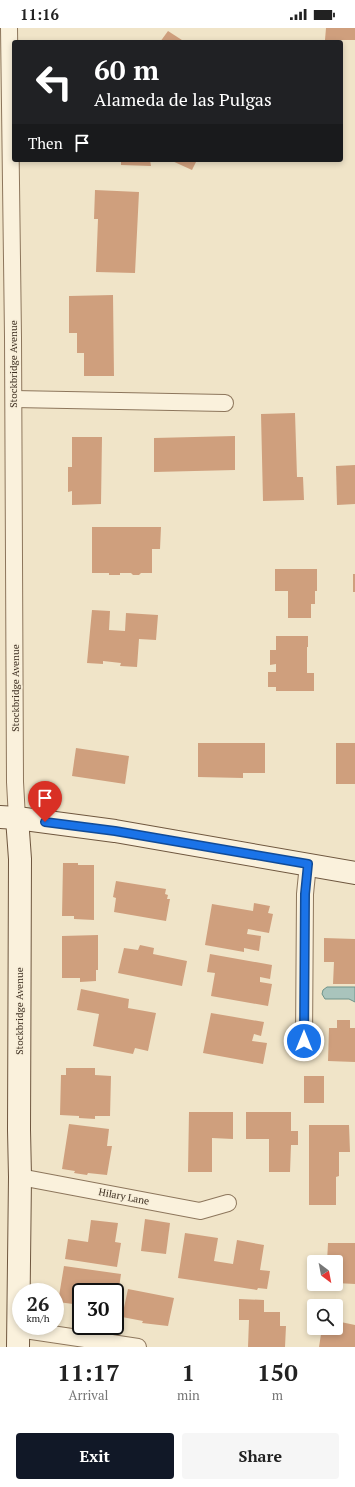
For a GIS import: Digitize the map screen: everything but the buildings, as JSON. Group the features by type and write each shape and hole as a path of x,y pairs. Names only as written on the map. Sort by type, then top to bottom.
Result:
{"street":[{"name":"Stockbridge Avenue","path":"9,28 14,398 15,782 9,818 20,859 20,1177 18,1338"},
{"path":"14,398 225,403"},
{"path":"9,818 115,831 355,873"},
{"path":"304,1041 305,894 308,864"},
{"name":"Hilary Lane","path":"20,1177 200,1211 228,1203"},
{"path":"18,1338 138,1347"}],"water":[{"path":"327,987 355,987 355,1002 349,999 325,999 322,994 323,990"}],"route":[{"path":"45,822 115,831 308,864 305,894 304,1041"}]}
